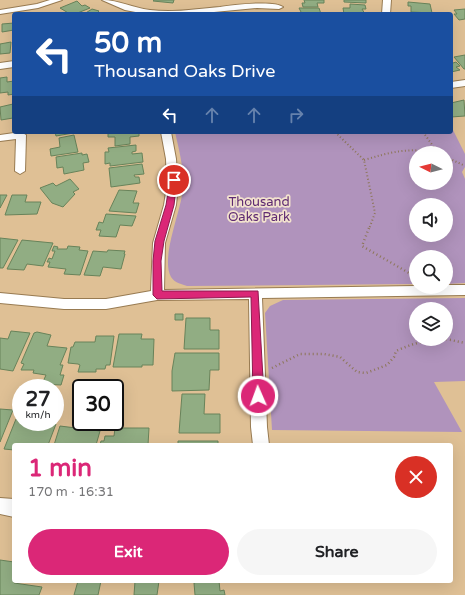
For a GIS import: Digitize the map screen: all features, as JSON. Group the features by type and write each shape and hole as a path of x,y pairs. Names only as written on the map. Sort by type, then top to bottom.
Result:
{"street":[{"path":"0,12 38,6 58,0"},
{"path":"106,0 135,10 155,12"},
{"path":"386,12 387,0"},
{"path":"176,12 252,5 279,7"},
{"path":"0,66 12,64"},
{"path":"453,85 465,83"},
{"path":"157,295 157,261 160,241 170,205 174,180 172,160 166,134"},
{"path":"0,138 21,135 22,154 20,170"},
{"path":"0,298 64,304 106,304 157,295 465,290"},
{"path":"255,293 259,427 262,443"},
{"path":"0,506 12,508"}],"path":[{"path":"337,134 364,160 375,212 362,246 409,273"},
{"path":"424,134 433,146"},
{"path":"364,160 402,149 409,148"},
{"path":"453,160 463,165"},
{"path":"453,340 465,343"},
{"path":"272,368 300,354 324,354 340,357 357,372 366,373 387,365 394,357 396,351 409,345"}],"green space":[{"name":"Thousand Oaks Park","path":"453,130 465,154 465,167 462,172 465,179 465,283 453,284 453,250 409,250 409,284 187,286 180,284 171,277 168,268 168,258 182,197 182,166 176,134 453,134"},
{"path":"465,298 465,381 434,382 462,432 272,430 265,313 270,306 283,300"}],"building":[{"path":"174,0 173,3 153,1"},
{"path":"304,0 324,0 324,3 317,3 318,7 303,7 302,3 305,3"},
{"path":"344,0 366,0 366,3 344,2"},
{"path":"77,1 82,6 85,5 90,8 80,12 67,12 60,8"},
{"path":"408,2 430,4 432,12 411,12 411,6 408,6"},
{"path":"350,4 365,5 366,9 362,9 364,12 344,12 343,8 350,8"},
{"path":"299,8 319,8 320,12 301,12"},
{"path":"92,9 99,11 98,12 87,12"},
{"path":"465,9 465,19 459,20 454,14 457,14 454,10"},
{"path":"12,23 12,30 2,32 2,24"},
{"path":"11,42 10,53 0,54 0,44"},
{"path":"465,55 465,69 464,69 454,57"},
{"path":"456,62 460,66 456,67 460,70 453,72 453,63"},
{"path":"7,77 7,82 12,81 12,94 8,95 8,92 0,93 0,78"},
{"path":"464,100 465,116 453,117 453,103"},
{"path":"12,104 12,118 1,120 0,107"},
{"path":"56,134 68,134 56,136"},
{"path":"108,134 139,134 139,136 130,137 130,144 115,146 115,137 108,137"},
{"path":"74,135 78,152 51,156 50,149 60,147 59,138"},
{"path":"136,145 136,151 132,152 132,154 142,153 143,162 110,166 110,163 105,164 105,152 109,152 108,148"},
{"path":"82,153 82,155 87,154 89,162 83,163 84,170 64,174 63,167 57,168 56,157"},
{"path":"142,164 144,174 134,175 135,177 139,177 140,183 111,187 109,168"},
{"path":"70,179 79,189 73,192 75,194 63,207 52,203 40,188 53,183 56,186"},
{"path":"119,190 137,191 133,203 139,203 136,213 109,211"},
{"path":"0,195 7,195 0,208"},
{"path":"12,195 27,195 25,202 41,202 37,214 5,215"},
{"path":"106,214 136,216 132,226 120,225 116,237 99,236 101,230 96,230 99,222 103,223"},
{"path":"0,238 18,240 3,268 0,268"},
{"path":"22,240 53,243 43,266 27,264 24,270 7,269"},
{"path":"54,246 58,247 57,249 67,249 68,246 80,247 79,250 88,251 80,275 64,274 66,269 48,267 50,262 47,262 49,258 52,259 55,251 52,251"},
{"path":"108,250 125,251 121,269 103,267 100,276 84,275 93,251 107,252"},
{"path":"175,314 183,314 183,320 175,320"},
{"path":"186,318 210,318 210,330 219,330 219,349 184,349"},
{"path":"11,331 30,333 13,371 0,369 0,338 8,339"},
{"path":"37,332 51,335 47,346 67,348 60,365 63,365 60,375 64,375 63,379 44,379 46,375 33,373 34,370 21,370 24,364 21,363 34,333"},
{"path":"119,334 142,334 141,339 154,339 153,365 142,365 142,367 113,367"},
{"path":"96,336 114,336 110,365 106,365 105,369 96,369 96,372 78,372 80,365 68,363 71,347 73,347 75,342 95,342"},
{"path":"175,353 219,353 219,370 210,370 209,390 172,391 172,371"},
{"path":"182,394 205,394 204,414 220,414 220,433 179,433"},
{"path":"0,409 12,410 12,412 0,442"},
{"path":"64,426 72,428 72,431 100,431 97,443 55,443 58,431 64,431"},
{"path":"124,428 149,428 148,443 100,443 101,441 104,441 105,436 114,436 115,431 124,431"},
{"path":"12,429 12,431 53,431 49,443 12,443 12,450 4,449"},
{"path":"178,441 218,441 218,443 178,443"},
{"path":"0,560 12,562 12,583 42,587 39,595 0,595"},
{"path":"77,583 101,583 98,595 74,595"},
{"path":"135,583 159,583 157,595 134,595"},
{"path":"194,583 219,583 220,591 224,590 225,595 195,595"}],"route":[{"path":"174,180 170,205 160,241 157,261 157,295 255,293 258,396"}]}
